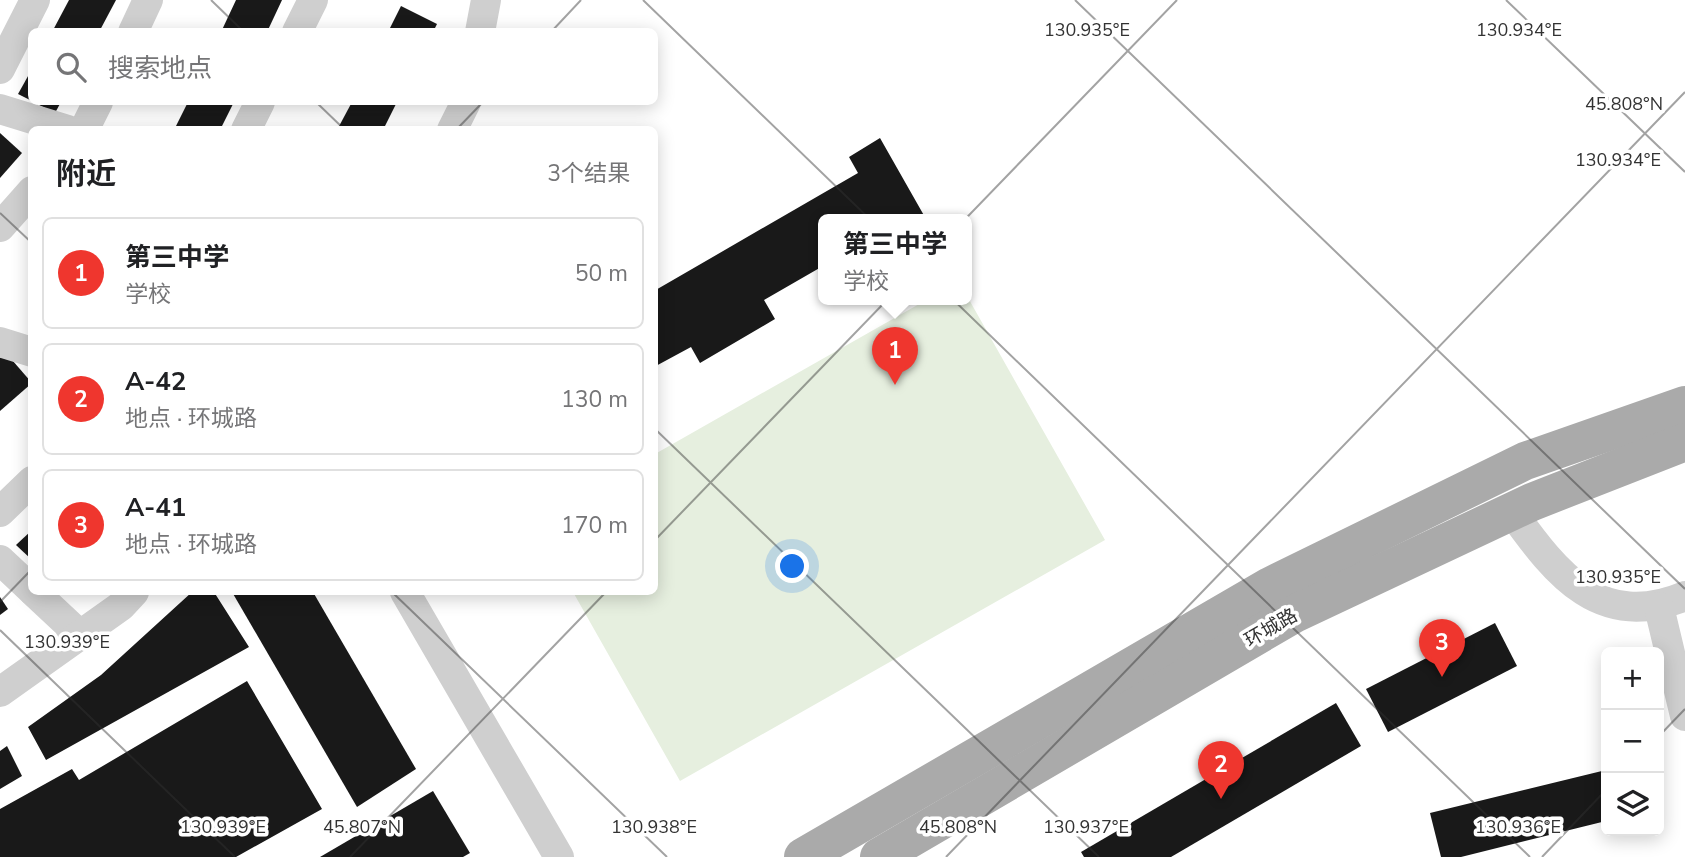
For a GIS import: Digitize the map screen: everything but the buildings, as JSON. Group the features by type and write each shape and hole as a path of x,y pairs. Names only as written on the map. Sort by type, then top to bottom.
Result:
{"main road":[{"path":"803,857 1270,586 1525,461 1685,405"},
{"name":"环城路","path":"879,857 1294,614 1511,512 1685,442"}],"street":[{"path":"0,69 35,0"},
{"path":"135,28 148,0"},
{"path":"299,28 313,0"},
{"path":"481,28 485,0"},
{"path":"86,126 96,105"},
{"path":"248,126 259,105"},
{"path":"454,126 464,105"},
{"path":"0,109 55,126"},
{"path":"0,226 28,195"},
{"path":"0,342 28,351"},
{"path":"0,512 28,485"},
{"path":"1511,512 1542,555 1576,588 1609,605 1672,602 1685,716"},
{"path":"0,560 28,586"},
{"path":"37,595 80,635"},
{"path":"0,692 121,606 131,595"},
{"path":"407,595 559,857"}],"green space":[{"path":"917,305 972,305 1105,540 680,781 575,595 658,595 658,452"}],"place":[{"name":"第三中学","path":"895,385"},
{"name":"A-41","path":"1442,677"},
{"name":"A-42","path":"1221,799"}]}
